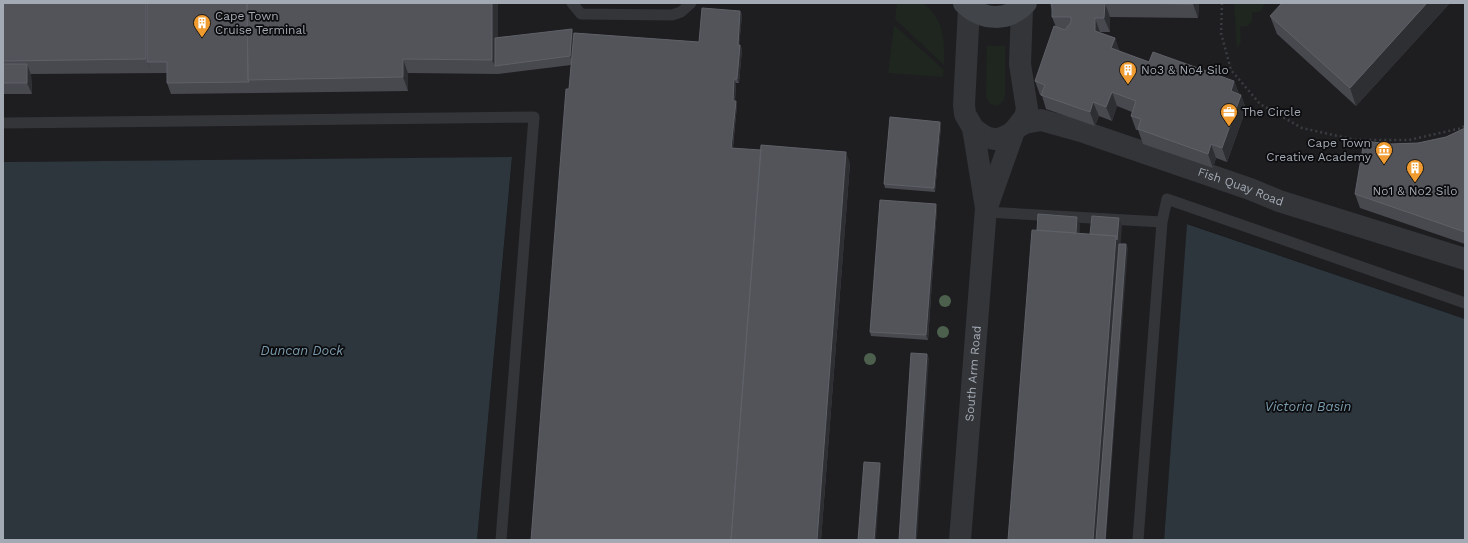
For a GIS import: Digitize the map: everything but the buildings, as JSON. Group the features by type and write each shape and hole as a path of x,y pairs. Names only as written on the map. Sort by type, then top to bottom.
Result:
{"street":[{"path":"966,6 977,13 996,18 1005,16 1024,5"},
{"name":"South Arm Road","path":"986,210 1016,129 1026,109 1020,64 1024,5"},
{"name":"South Arm Road","path":"960,540 986,210 973,128 965,114 964,105 966,6"},
{"name":"Fish Quay Road","path":"973,128 980,135 992,139 1006,138 1025,123 1041,120 1084,132 1250,189 1279,201 1465,259"}],"lane":[{"path":"572,3 582,14 672,15 681,12 691,3"},
{"path":"3,124 534,117 500,540"},
{"path":"1138,540 1162,222 1167,199 1465,303"},
{"path":"986,210 1162,222"}],"path":[{"path":"1222,3 1221,33 1231,70 1260,104 1302,128 1356,140 1409,140 1462,128 1465,125"}],"shaded area":[{"path":"3,3 1465,3 1465,319 1188,224 1164,540 477,540 512,158 3,162"},
{"path":"897,3 922,3 935,15 942,30 944,65 895,19"},
{"path":"1234,3 1265,3 1261,11 1252,13 1252,21 1248,26 1240,27 1241,41 1237,49"},
{"path":"894,25 944,70 943,77 888,73"},
{"path":"987,46 1005,46 1005,96 1004,100 998,106 990,104 986,96"}],"water":[{"name":"Duncan Dock","path":"512,157 477,540 3,540 3,162"},
{"name":"Victoria Basin","path":"1187,224 1465,319 1465,540 1164,540"}],"place":[{"name":"Cape Town Cruise Terminal","path":"202,38"},
{"name":"No3 & No4 Silo","path":"1128,85"},
{"name":"The Circle","path":"1229,127"},
{"name":"Cape Town Creative Academy","path":"1384,165"},
{"name":"No1 & No2 Silo","path":"1415,183"}]}
